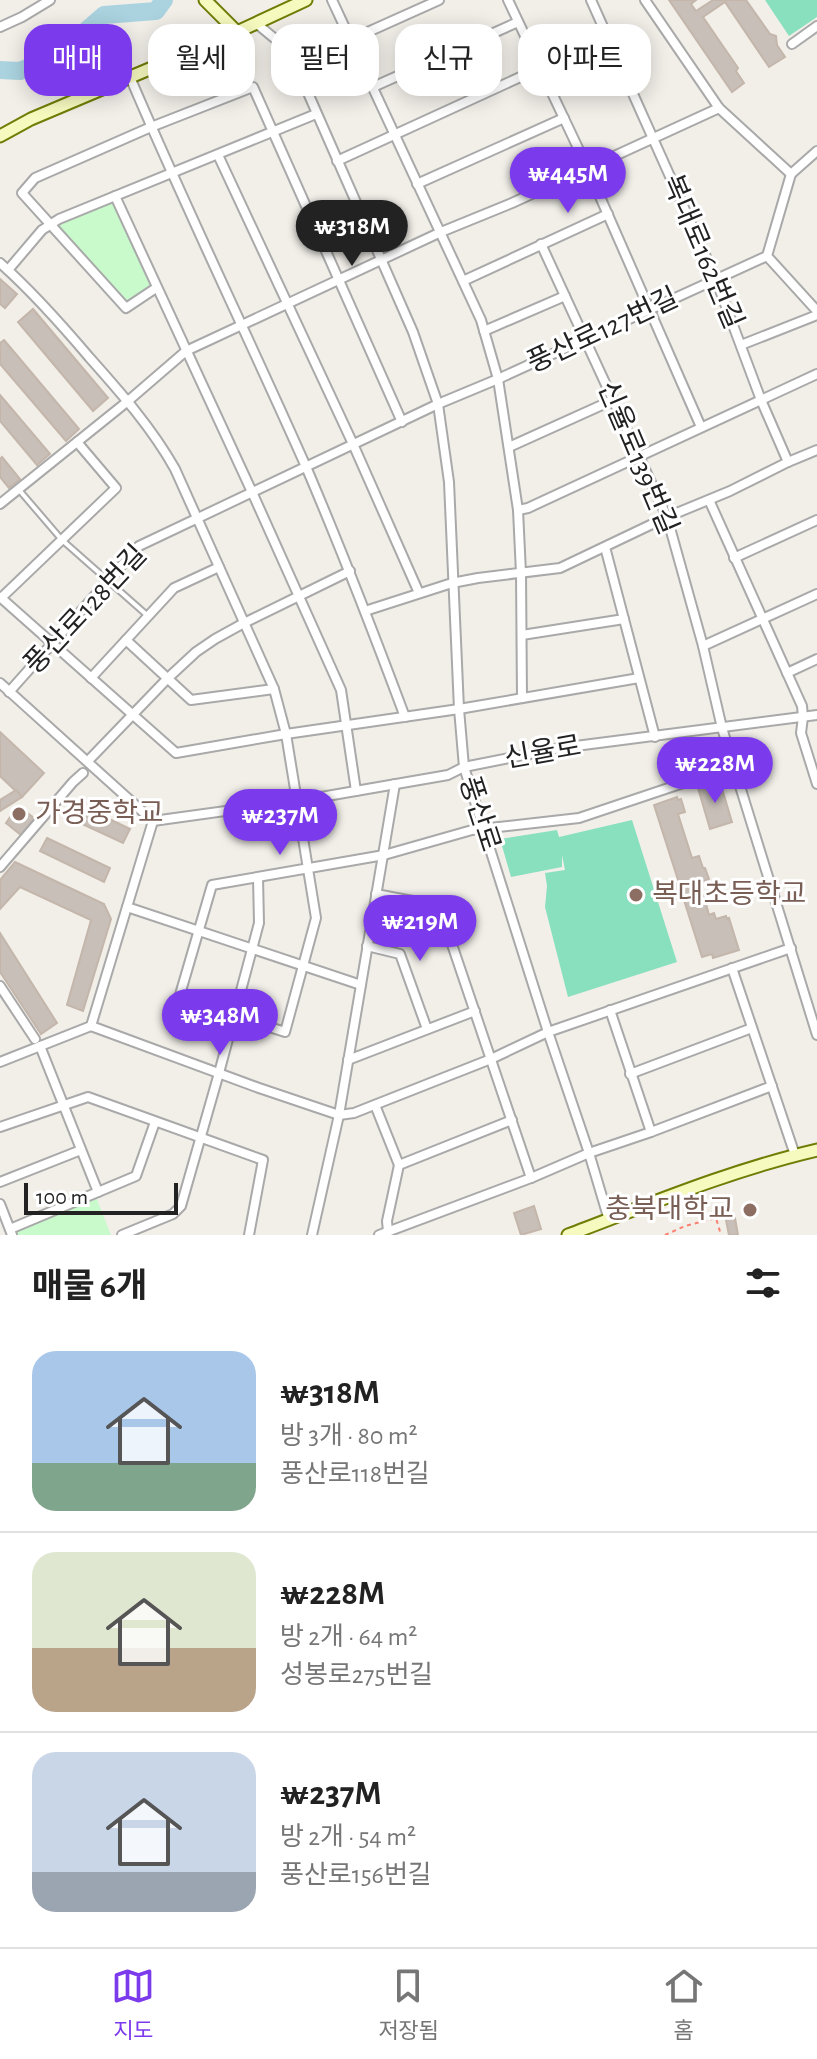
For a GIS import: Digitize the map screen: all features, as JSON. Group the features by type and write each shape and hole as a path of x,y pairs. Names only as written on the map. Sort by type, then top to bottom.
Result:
{"street":[{"path":"0,27 50,0"},
{"path":"205,0 229,24"},
{"path":"256,23 306,0"},
{"path":"332,0 343,24"},
{"path":"379,27 439,0"},
{"path":"379,84 518,22 508,0"},
{"name":"복대로162번길","path":"591,0 716,279 761,400 788,462"},
{"path":"645,0 719,108 791,174"},
{"name":"풍산로","path":"256,23 280,43 301,77 383,260 438,404 449,482 464,767 609,1220"},
{"path":"792,44 817,26"},
{"path":"337,161 518,78"},
{"path":"132,82 203,245 306,467 350,571 405,717"},
{"path":"156,288 126,308 22,193 35,178 253,87 402,422"},
{"path":"0,136 85,96"},
{"path":"377,96 463,281 484,331 498,379 518,510 522,698"},
{"path":"553,96 701,427"},
{"path":"0,504 186,351 441,232 512,203 719,108"},
{"path":"8,270 49,224 316,114"},
{"path":"417,184 564,118"},
{"path":"741,345 817,313 767,256 791,174 817,151"},
{"path":"218,155 419,593"},
{"path":"115,196 341,690 356,791"},
{"path":"463,281 608,214"},
{"name":"신율로139번길","path":"541,244 667,517 722,728 817,1035"},
{"name":"풍산로127번길","path":"438,404 767,256"},
{"path":"0,263 37,297 128,401 169,459 274,689 286,734 309,868 316,918 285,1032 179,998 212,885 309,868 384,855 484,828 579,818 734,766"},
{"path":"484,331 565,296"},
{"path":"518,510 817,374"},
{"path":"509,447 613,400"},
{"name":"풍산로128번길","path":"9,692 139,546 438,404"},
{"path":"77,442 116,488 0,598 176,753 639,678"},
{"path":"365,611 452,583 560,568 817,450"},
{"path":"709,500 802,706 801,733 817,784"},
{"path":"734,558 817,520"},
{"path":"605,547 655,737"},
{"path":"91,678 174,588 219,567"},
{"path":"88,761 196,652 244,623 350,571"},
{"path":"703,646 817,594"},
{"path":"522,635 624,619"},
{"path":"126,640 191,700 274,689"},
{"path":"787,673 817,659"},
{"path":"0,683 153,821 91,1026"},
{"name":"신율로","path":"153,821 298,801 448,775 464,767 560,748 817,715"},
{"path":"0,867 83,773"},
{"path":"312,1235 339,1115 395,784"},
{"path":"122,1235 173,1214 181,1206 259,923 258,877"},
{"path":"376,894 439,906 531,1178"},
{"path":"127,907 361,985"},
{"path":"367,946 400,954 427,1029"},
{"path":"0,1062 38,1042 91,1026 339,1115 354,1113 491,1059 548,1032 791,948"},
{"path":"732,968 795,1155"},
{"path":"0,986 38,1042 98,1192"},
{"path":"610,1010 651,1132"},
{"path":"348,1060 475,1011"},
{"path":"630,1074 752,1028"},
{"path":"384,1233 772,1086"},
{"path":"0,1127 88,1097 263,1160 249,1235"},
{"path":"375,1105 399,1165 384,1233"},
{"path":"399,1165 512,1120"},
{"path":"0,1204 11,1232 136,1176 155,1122"},
{"path":"0,1182 81,1150"},
{"path":"568,1235 728,1176 817,1150"}],"lane":[{"path":"18,489 62,540 148,616"}],"path":[{"path":"665,1235 716,1218 721,1235"}],"green space":[{"path":"765,0 817,0 817,17 789,36"},
{"path":"113,202 151,287 128,302 56,225"},
{"path":"632,820 677,962 568,997 545,907 545,873 565,870 562,855 562,867 511,877 500,839 557,830 559,837"},
{"path":"96,1197 111,1235 17,1235 15,1230"}],"building":[{"path":"669,0 696,0 691,4 696,11 713,0 746,0 770,34 776,36 777,45 785,57 769,67 725,2 703,17 738,68 736,71 744,83 732,92"},
{"path":"0,279 17,294 5,308 0,304"},
{"path":"33,309 108,398 93,411 18,322"},
{"path":"4,340 79,429 66,441 0,364 0,343"},
{"path":"0,395 50,454 37,465 0,421"},
{"path":"2,457 20,479 9,488 0,477"},
{"name":"가경중학교","path":"0,732 44,773 22,797 0,776"},
{"path":"720,782 732,822 710,829 698,788"},
{"path":"16,790 22,797 0,811 0,800"},
{"path":"677,797 681,799 685,812 678,814 692,858 699,856 709,879 699,883 703,895 707,894 709,899 705,900 709,915 714,913 716,919 729,918 739,950 713,958 712,954 702,957 683,897 671,901 666,886 679,883 654,805"},
{"path":"18,806 34,818 21,835 6,823"},
{"path":"87,808 130,829 123,843 80,823"},
{"path":"47,838 110,868 104,882 40,851"},
{"path":"15,862 104,904 111,919 83,1011 67,1005 91,920 20,887 0,909 0,880"},
{"path":"0,933 57,1023 41,1034 0,972"},
{"path":"534,1206 541,1229 521,1235 514,1213"},
{"path":"735,1218 738,1235 729,1235 726,1220"}],"waterway":[{"path":"0,70 20,71 56,57 104,15 156,11 164,0"}],"place":[{"name":"가경중학교","path":"19,814"},
{"name":"복대초등학교","path":"636,895"},
{"name":"충북대학교","path":"750,1210"}]}
